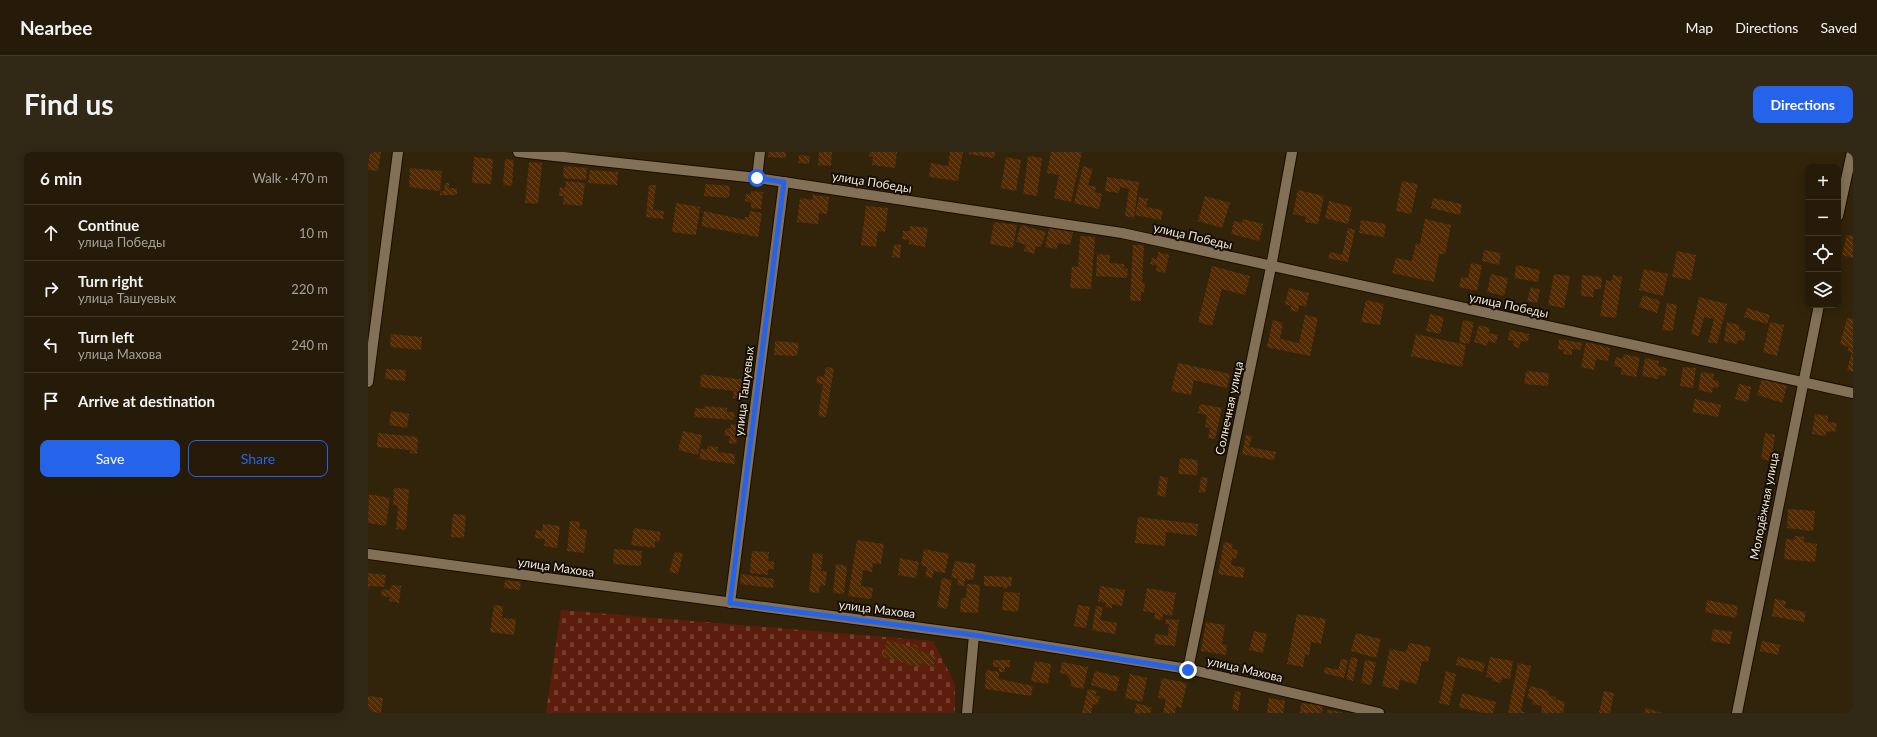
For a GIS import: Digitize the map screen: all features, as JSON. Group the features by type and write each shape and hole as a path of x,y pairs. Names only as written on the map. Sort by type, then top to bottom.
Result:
{"street":[{"path":"368,382 398,152"},
{"name":"улица Победы","path":"518,152 757,178 1122,233 1271,267 1853,393"},
{"path":"757,178 760,152"},
{"name":"Солнечная улица","path":"1188,670 1271,267 1292,152"},
{"path":"1841,202 1852,152"},
{"name":"улица Ташуевых","path":"730,603 784,182"},
{"name":"Молодёжная улица","path":"1737,713 1802,382 1818,308"},
{"name":"улица Махова","path":"368,554 974,635 1188,670 1379,713"},
{"path":"967,713 974,635"}],"green space":[{"path":"561,610 933,641 955,684 955,713 546,713"}],"building":[{"path":"369,152 381,152 378,171 368,170"},
{"path":"768,152 786,152 786,158 768,157"},
{"path":"819,152 832,152 831,166 818,165"},
{"path":"870,152 897,152 895,168 872,165 873,157 869,156"},
{"path":"950,152 963,152 958,181 929,177 931,163 948,166"},
{"path":"969,152 995,152 994,158 969,154"},
{"path":"1051,152 1082,152 1071,202 1054,198 1059,175 1047,173"},
{"path":"799,155 810,156 809,164 798,163"},
{"path":"1028,156 1042,158 1037,196 1023,194"},
{"path":"474,157 493,159 491,184 472,183"},
{"path":"1006,157 1021,160 1016,191 1001,188"},
{"path":"505,159 514,160 512,186 503,185"},
{"path":"529,162 542,163 538,204 525,203"},
{"path":"564,166 587,168 586,180 563,178"},
{"path":"1083,166 1093,169 1088,185 1096,187 1095,192 1102,194 1099,209 1074,203"},
{"path":"410,168 442,171 440,191 409,187"},
{"path":"590,170 618,172 617,185 588,183"},
{"path":"1107,177 1139,182 1134,218 1125,216 1129,189 1120,187 1119,193 1105,191"},
{"path":"566,181 585,183 582,206 563,204 564,196 559,196 560,187 565,188"},
{"path":"1402,181 1418,184 1411,214 1396,211"},
{"path":"445,183 449,183 449,188 457,188 457,195 440,195 440,191 444,191"},
{"path":"706,184 730,186 729,198 704,196"},
{"path":"649,185 656,185 653,210 664,211 663,219 646,217"},
{"path":"1298,190 1324,196 1318,224 1305,222 1306,217 1293,214"},
{"path":"751,191 763,192 761,209 751,208 751,202 745,201 746,194 751,195"},
{"path":"813,195 829,197 827,214 819,213 818,224 797,222 800,198 812,200"},
{"path":"1205,196 1230,203 1222,228 1198,221"},
{"path":"1139,197 1148,199 1146,207 1163,210 1161,220 1135,215"},
{"path":"1433,198 1462,204 1460,215 1431,208"},
{"path":"1329,201 1352,207 1348,224 1325,218"},
{"path":"676,203 700,207 696,235 672,232"},
{"path":"866,206 888,208 885,232 878,231 876,247 861,245"},
{"path":"704,211 745,220 745,217 749,217 750,211 762,213 758,237 701,226"},
{"path":"1243,219 1263,224 1259,241 1231,234 1234,221 1242,223"},
{"path":"1425,219 1451,225 1445,254 1439,254 1434,282 1392,273 1396,258 1412,261 1416,243 1420,244"},
{"path":"1361,220 1386,224 1384,237 1359,233"},
{"path":"994,222 1017,225 1013,248 990,244"},
{"path":"1021,225 1046,232 1041,247 1036,246 1034,254 1024,251 1026,245 1016,242"},
{"path":"910,226 928,228 925,247 909,244 909,240 902,239 903,231 910,231"},
{"path":"1049,228 1073,232 1070,245 1058,243 1057,249 1045,247"},
{"path":"1348,228 1355,230 1348,262 1328,258 1330,252 1342,255"},
{"path":"1847,235 1853,236 1853,258 1842,255"},
{"path":"1080,236 1095,237 1091,289 1070,288 1072,266 1078,267"},
{"path":"894,244 901,245 900,258 892,257"},
{"path":"1133,245 1144,245 1142,283 1145,283 1144,292 1141,292 1141,301 1130,301"},
{"path":"1484,250 1501,253 1499,265 1482,261"},
{"path":"1677,251 1696,255 1691,280 1672,277"},
{"path":"1158,252 1169,255 1165,273 1156,271 1157,266 1150,264 1152,258 1157,259"},
{"path":"1097,254 1110,255 1109,263 1124,264 1124,268 1128,269 1127,278 1096,276"},
{"path":"1471,263 1482,265 1477,291 1459,287 1461,277 1468,278"},
{"path":"1516,265 1540,270 1538,282 1514,278"},
{"path":"1212,266 1250,276 1245,295 1222,289 1212,326 1198,322"},
{"path":"1644,269 1668,274 1663,296 1639,290"},
{"path":"1491,274 1508,278 1504,296 1487,292"},
{"path":"1554,274 1570,276 1564,308 1548,305"},
{"path":"1582,275 1602,277 1601,289 1594,289 1593,297 1581,296"},
{"path":"1613,275 1622,277 1616,318 1600,316 1606,280 1612,281"},
{"path":"1531,287 1540,290 1537,303 1527,301"},
{"path":"1289,288 1309,293 1306,307 1299,305 1298,312 1290,310 1291,306 1285,304"},
{"path":"1643,295 1660,301 1657,313 1639,307"},
{"path":"1699,297 1727,304 1717,344 1708,342 1714,319 1704,317 1699,336 1691,334"},
{"path":"1366,300 1384,304 1380,325 1361,322"},
{"path":"1667,303 1677,305 1673,331 1662,330"},
{"path":"1747,308 1770,315 1767,324 1744,317"},
{"path":"1430,314 1444,317 1440,334 1426,331"},
{"path":"1305,315 1318,318 1310,356 1267,347 1273,320 1283,323 1280,339 1299,343"},
{"path":"1847,318 1853,319 1853,372 1847,370 1852,352 1847,351 1849,347 1840,344"},
{"path":"1463,320 1474,322 1469,344 1459,342"},
{"path":"1727,322 1740,325 1739,330 1746,331 1744,341 1738,340 1737,344 1724,341"},
{"path":"1770,322 1784,325 1777,356 1763,352"},
{"path":"1479,325 1490,328 1489,333 1498,335 1496,343 1488,341 1487,346 1474,342"},
{"path":"1510,330 1529,334 1528,342 1521,341 1519,348 1513,346 1514,341 1508,340"},
{"path":"391,334 422,337 421,350 390,347"},
{"path":"1416,334 1466,345 1462,367 1411,356"},
{"path":"1559,339 1582,343 1581,350 1572,349 1572,355 1563,354 1564,350 1558,349"},
{"path":"775,341 799,343 797,356 774,355"},
{"path":"1586,342 1610,348 1608,361 1596,359 1594,370 1581,367"},
{"path":"1624,354 1640,358 1636,377 1621,374 1622,368 1614,366 1616,357 1623,359"},
{"path":"1645,358 1659,361 1658,366 1667,368 1665,376 1659,375 1658,379 1642,376"},
{"path":"1178,363 1230,374 1227,388 1194,380 1191,395 1171,391"},
{"path":"826,367 834,368 826,417 818,416 823,384 816,383 817,376 824,377"},
{"path":"1683,367 1696,368 1693,388 1680,386"},
{"path":"386,369 406,370 405,381 385,379"},
{"path":"1526,371 1549,373 1548,386 1524,384"},
{"path":"1701,372 1714,374 1713,380 1719,381 1718,389 1713,387 1712,393 1698,390"},
{"path":"701,374 745,380 743,399 733,398 734,391 700,387"},
{"path":"1762,379 1787,386 1782,403 1757,395"},
{"path":"1739,384 1751,387 1748,402 1735,399"},
{"path":"1695,399 1721,405 1718,417 1692,412"},
{"path":"1200,404 1222,408 1215,439 1208,438 1210,428 1205,427 1207,415 1198,413"},
{"path":"705,406 727,408 727,412 735,412 734,420 694,417 695,408 704,409"},
{"path":"391,411 409,414 407,428 389,425"},
{"path":"1815,414 1828,416 1828,422 1837,423 1835,432 1826,431 1826,436 1812,434"},
{"path":"731,424 739,425 736,444 729,443 730,436 724,436 726,428 730,429"},
{"path":"683,431 702,435 698,455 678,450"},
{"path":"378,433 418,437 417,454 410,453 410,450 377,447"},
{"path":"1765,433 1775,435 1771,461 1761,459"},
{"path":"1246,435 1252,436 1249,447 1276,452 1274,460 1242,454"},
{"path":"707,446 718,447 717,452 735,454 734,464 699,459 701,449 707,450"},
{"path":"1180,458 1198,460 1197,475 1178,474"},
{"path":"1160,476 1168,478 1165,497 1157,495"},
{"path":"1201,477 1208,478 1205,493 1199,492"},
{"path":"394,488 409,489 406,530 396,529 398,506 393,504"},
{"path":"369,494 390,498 386,526 368,523"},
{"path":"1788,509 1815,511 1813,531 1787,528"},
{"path":"453,514 466,515 464,538 451,537"},
{"path":"1138,517 1198,524 1197,536 1166,532 1165,546 1135,543"},
{"path":"570,521 580,522 579,529 587,530 584,553 567,551"},
{"path":"543,524 560,526 557,548 544,546 545,539 535,538 536,530 542,531"},
{"path":"634,528 661,532 659,542 655,541 655,548 631,545"},
{"path":"1795,536 1804,537 1804,542 1817,544 1815,562 1784,559 1786,539 1794,540"},
{"path":"857,540 884,544 881,564 873,563 872,572 863,570 861,586 873,588 871,599 848,596"},
{"path":"1224,542 1233,544 1232,549 1238,550 1236,559 1232,558 1231,565 1245,568 1243,578 1218,574"},
{"path":"614,549 642,551 641,566 613,564"},
{"path":"924,549 949,554 945,573 934,571 932,578 925,576 927,567 921,565"},
{"path":"752,551 769,552 768,561 774,562 774,569 768,569 768,575 750,573"},
{"path":"675,552 683,554 678,574 669,572"},
{"path":"813,553 823,554 821,571 827,571 825,586 820,585 819,593 809,592"},
{"path":"900,558 919,562 916,578 898,575"},
{"path":"955,561 976,564 973,580 965,579 964,586 957,585 958,579 951,577"},
{"path":"836,564 847,566 844,594 833,593"},
{"path":"368,573 386,575 384,587 370,586 368,590"},
{"path":"741,574 774,579 773,588 740,584"},
{"path":"984,576 1012,577 1011,587 1007,586 1007,589 1003,589 1003,587 984,586"},
{"path":"942,578 952,580 947,609 937,607"},
{"path":"505,580 521,582 520,590 504,588"},
{"path":"967,584 980,585 978,613 960,612 961,598 966,598"},
{"path":"392,585 401,586 399,603 389,601 390,597 381,596 382,589 390,590"},
{"path":"1100,586 1125,590 1122,606 1112,604 1112,608 1105,607 1106,603 1098,601"},
{"path":"1147,588 1176,593 1172,616 1163,614 1162,620 1154,619 1155,613 1143,611"},
{"path":"1004,592 1020,593 1018,612 1002,610"},
{"path":"1775,599 1786,601 1785,608 1806,612 1804,622 1772,616"},
{"path":"1707,600 1738,606 1736,618 1705,612"},
{"path":"494,605 503,606 502,618 516,619 514,635 490,632"},
{"path":"1078,605 1090,607 1086,628 1074,626"},
{"path":"1096,606 1103,607 1100,620 1117,623 1115,634 1092,630"},
{"path":"1297,614 1326,619 1321,644 1311,642 1309,655 1305,654 1303,667 1287,664"},
{"path":"1166,619 1179,620 1175,646 1154,644 1155,634 1168,636 1169,624 1165,624"},
{"path":"1206,622 1225,625 1222,644 1227,645 1226,655 1201,651"},
{"path":"1713,629 1732,632 1730,644 1711,641"},
{"path":"1254,631 1267,634 1263,653 1249,650"},
{"path":"1356,633 1381,639 1376,658 1351,651"},
{"path":"887,640 911,647 912,644 918,645 917,650 936,656 933,667 920,663 919,667 882,657"},
{"path":"1762,641 1780,645 1778,655 1760,651"},
{"path":"1409,643 1431,647 1428,662 1422,661 1417,684 1400,680 1398,690 1382,686 1390,649 1406,652"},
{"path":"1351,657 1358,659 1353,681 1346,679"},
{"path":"1458,657 1485,663 1483,672 1456,665"},
{"path":"1490,657 1513,661 1510,679 1502,678 1501,683 1492,681 1493,678 1486,677"},
{"path":"1341,659 1348,660 1344,678 1324,673 1325,667 1338,670"},
{"path":"993,660 1010,660 1010,667 1005,667 1005,672 999,672 999,667 993,667"},
{"path":"1365,660 1376,662 1371,685 1361,683"},
{"path":"1035,661 1051,664 1048,684 1031,681"},
{"path":"1062,662 1088,667 1083,689 1070,686 1071,681 1066,674 1060,673"},
{"path":"1518,663 1531,666 1521,711 1527,713 1508,713"},
{"path":"986,670 999,672 999,679 1033,686 1031,696 985,689"},
{"path":"1095,671 1120,677 1116,692 1091,685"},
{"path":"1446,671 1456,674 1449,705 1439,703"},
{"path":"1130,674 1147,678 1142,702 1125,698"},
{"path":"1162,678 1187,683 1181,708 1176,706 1175,713 1163,713 1166,699 1158,698"},
{"path":"1530,686 1549,691 1548,695 1565,702 1563,713 1541,713 1542,706 1532,704 1533,700 1527,698"},
{"path":"1088,689 1097,691 1095,695 1100,697 1097,705 1093,704 1091,713 1082,713"},
{"path":"1235,691 1241,692 1238,711 1232,709"},
{"path":"1604,691 1614,693 1610,713 1599,713"},
{"path":"1462,693 1496,702 1493,713 1483,713 1459,707"},
{"path":"368,696 383,698 381,713 368,712"},
{"path":"1269,698 1285,701 1283,713 1267,713"},
{"path":"1137,703 1152,708 1150,713 1134,713"},
{"path":"1301,703 1323,706 1322,713 1300,713"},
{"path":"1646,708 1662,713 1644,713"},
{"path":"1327,710 1342,712 1342,713 1327,713"}],"route":[{"path":"757,178 784,182 730,603 974,635 1188,670"}]}
